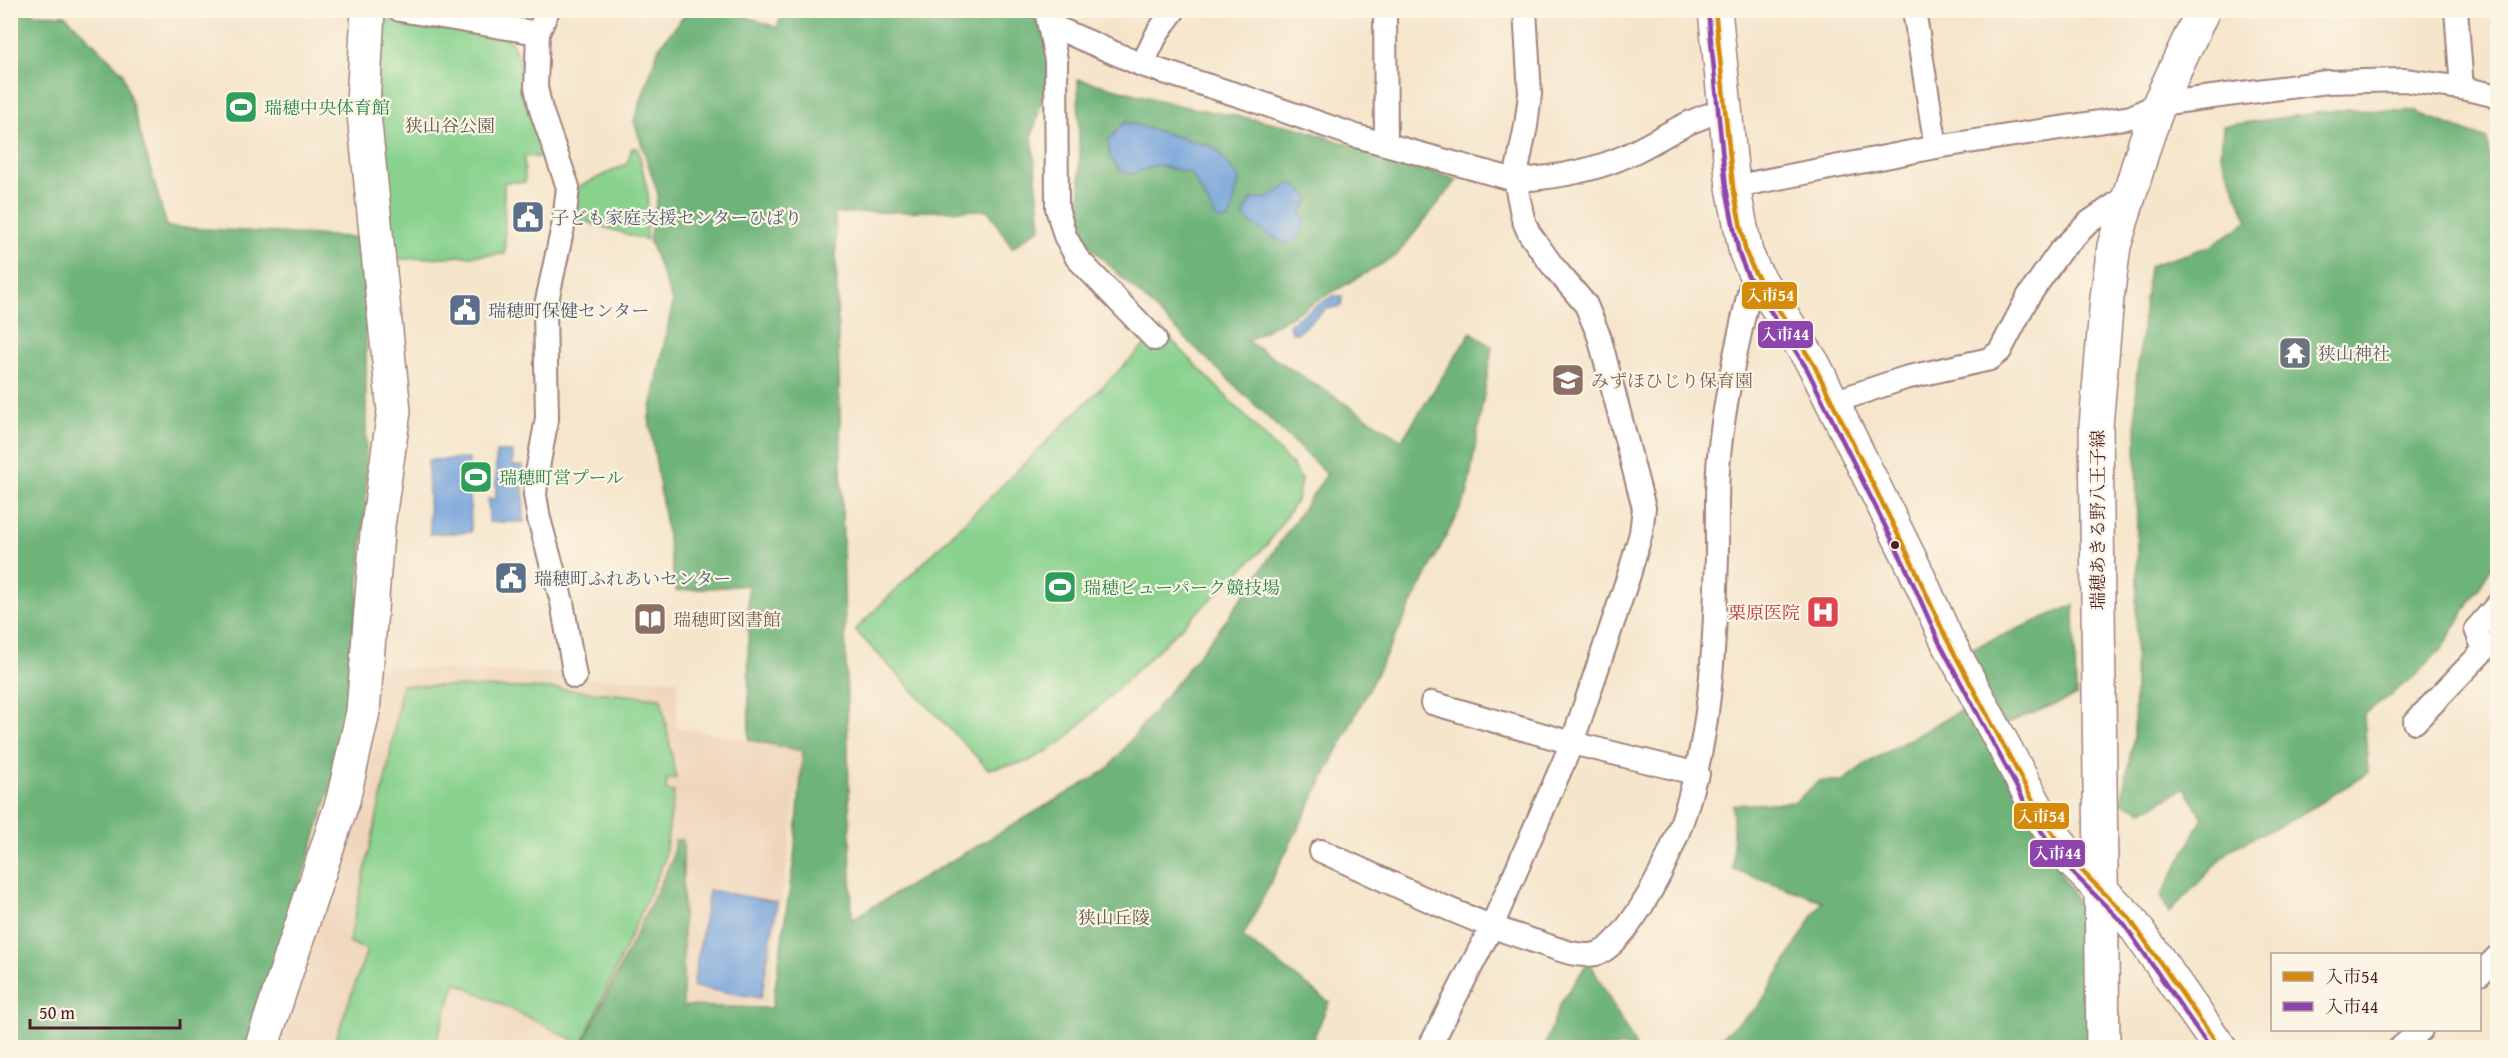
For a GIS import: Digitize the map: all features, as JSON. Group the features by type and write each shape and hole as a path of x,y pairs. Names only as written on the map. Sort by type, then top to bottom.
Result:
{"street":[{"path":"261,1047 343,800 363,712 377,533 394,411 363,104 368,10"},
{"path":"400,10 538,33"},
{"path":"548,10 538,33 536,87 541,110 568,187 564,222 545,310 547,418 535,495 539,519 562,602 575,677"},
{"path":"1142,65 1158,32 1174,10"},
{"path":"1385,10 1386,144"},
{"path":"1429,1047 1491,928 1572,743 1629,575 1641,533 1644,508 1599,336 1586,305 1552,266 1529,233 1523,219 1515,180 1527,126 1530,94 1525,10"},
{"path":"1715,10 1733,187 1746,253 1754,271 1814,365 1914,567 1946,638 1996,734 2050,829 2072,861 2129,918 2220,1047"},
{"path":"1914,10 1936,147"},
{"name":"瑞穂あきる野八王子線","path":"2103,1047 2096,426 2107,298 2114,246 2159,104 2203,10"},
{"path":"2456,10 2462,88"},
{"path":"1047,18 1142,65 1386,144 1515,180 1537,179 1613,162 1677,127 1707,115 1725,111"},
{"path":"1047,18 1056,60 1057,208 1065,236 1077,258 1155,339"},
{"path":"1733,187 1936,147 2131,117 2159,104 2327,82 2404,80 2462,88 2496,96"},
{"path":"1833,402 1905,378 1990,359 2000,351 2028,297 2060,251 2089,222 2129,195"},
{"path":"1321,851 1491,928 1579,956 1599,953 1627,929 1650,893 1669,856 1698,774 1710,696 1716,589 1719,458 1730,380 1754,271"},
{"path":"2415,722 2491,656 2476,629 2498,604"},
{"path":"1432,703 1572,743 1698,774"},
{"path":"2481,973 2498,956"},
{"path":"2400,1047 2419,1031"}],"shaded area":[{"path":"376,667 558,673 565,678 678,680 676,727 803,750 767,1004 683,1006 683,840 676,840 673,860 581,1047 273,1048"}],"green space":[{"path":"10,11 65,15 123,73 167,227 366,238 366,505 348,710 336,770 249,1047 11,1047"},
{"name":"狭山丘陵","path":"688,11 732,11 777,28 783,11 1033,11 1056,50 1032,136 1041,227 1012,248 988,210 835,213 852,919 1107,770 1228,618 1327,474 1081,238 1078,79 1182,106 1295,127 1457,180 1396,256 1247,341 1402,440 1471,332 1492,347 1467,495 1243,937 1329,1002 1314,1037 1324,1047 581,1048 672,860 675,840 683,840 683,1006 772,1008 794,859 803,751 749,740 748,585 676,591 649,418 673,302 649,240 658,194 634,121 659,47"},
{"name":"狭山谷公園","path":"374,18 509,38 523,66 523,94 544,158 524,156 525,182 504,182 505,254 385,260"},
{"path":"2338,110 2413,111 2487,139 2498,227 2497,558 2442,648 2416,675 2364,715 2368,773 2297,817 2231,849 2169,913 2161,896 2203,818 2185,788 2143,811 2121,802 2134,736 2137,573 2136,383 2149,266 2211,246 2248,221 2221,155 2223,126"},
{"path":"632,148 638,148 648,194 646,240 574,218 578,187 627,164"},
{"name":"瑞穂ビューパーク競技場","path":"1161,329 1292,465 1301,480 1297,500 1267,545 1060,744 1027,762 988,769 855,630"},
{"path":"2074,605 2076,696 2000,726 1966,651"},
{"path":"402,685 558,689 661,698 676,778 667,779 666,790 674,792 664,861 582,1044 456,982 434,1047 333,1047 367,950 349,942 388,767"},
{"path":"1968,706 2083,913 2089,1047 1702,1048 1717,1040 1759,1006 1822,901 1733,869 1733,805 1795,802 1819,781 1843,781 1864,765"},
{"path":"1589,961 1636,1047 1544,1048 1560,1004"}],"water":[{"path":"1125,122 1214,147 1239,179 1228,220 1217,219 1191,173 1157,165 1132,174 1122,172 1110,157 1108,141"},
{"path":"1292,183 1310,198 1301,212 1305,220 1299,238 1284,244 1243,216 1252,199 1268,198"},
{"path":"1333,296 1342,296 1341,306 1326,309 1297,333 1292,333 1289,325 1294,320"},
{"path":"496,452 513,452 513,466 523,466 524,522 489,522 488,499 496,499"},
{"path":"469,459 471,532 430,534 428,460"},
{"path":"709,890 777,902 761,998 693,987"}],"transit line":[{"name":"入市54","path":"1715,10 1733,187 1746,253 1754,271 1814,365 1914,567 1946,638 2044,821 2072,861 2129,918 2220,1048"},
{"name":"入市44","path":"1708,11 1726,188 1739,254 1747,274 1807,369 1907,570 1939,642 2037,825 2066,866 2123,923 2210,1048"}],"place":[{"name":"瑞穂中央体育館","path":"241,107"},
{"name":"子ども家庭支援センターひばり","path":"528,217"},
{"name":"瑞穂町保健センター","path":"465,310"},
{"name":"狭山神社","path":"2295,353"},
{"name":"みずほひじり保育園","path":"1568,380"},
{"name":"瑞穂町営プール","path":"476,477"},
{"name":"瑞穂町ふれあいセンター","path":"511,578"},
{"name":"瑞穂ビューパーク競技場","path":"1060,587"},
{"name":"栗原医院","path":"1823,612"},
{"name":"瑞穂町図書館","path":"650,619"}]}
